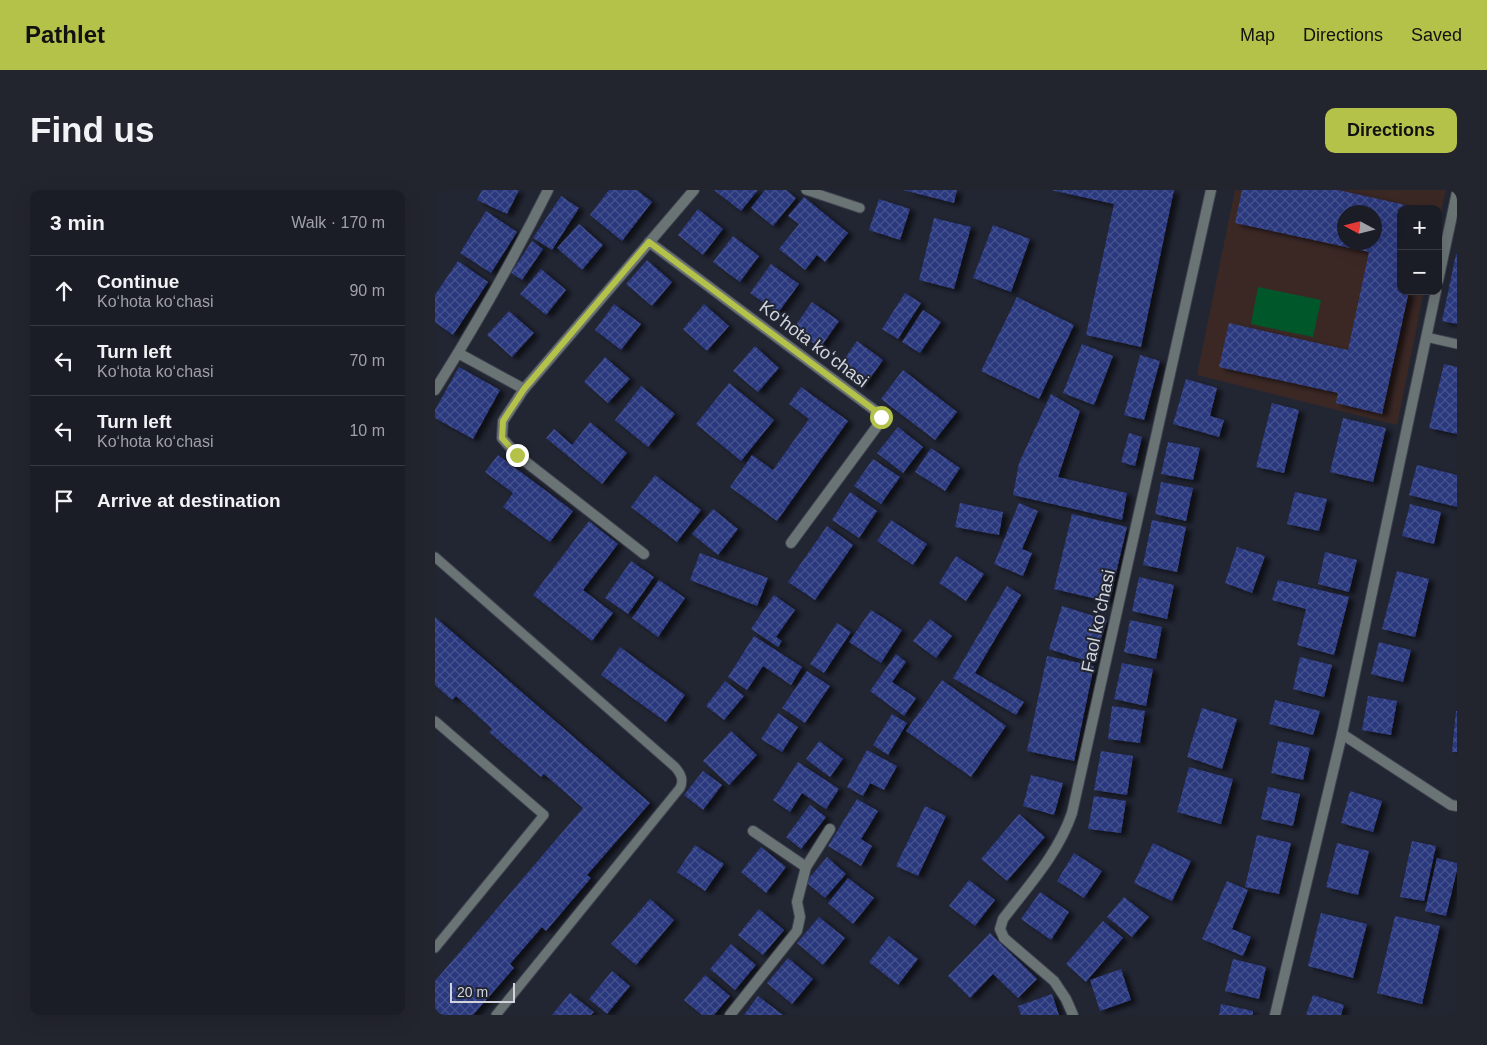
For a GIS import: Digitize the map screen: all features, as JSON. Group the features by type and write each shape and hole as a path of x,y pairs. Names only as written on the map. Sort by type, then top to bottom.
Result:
{"street":[{"path":"435,390 459,353 548,190"},
{"path":"644,554 517,455 502,438 503,421 524,389 694,190"},
{"name":"Faol ko'chasi","path":"1073,1015 1061,989 1004,938 1000,929 1003,919 1057,848 1066,832 1072,813 1211,190"},
{"path":"1442,262 1457,192"},
{"name":"Koʻhota koʻchasi","path":"649,242 877,412 881,417 881,421 791,543"},
{"path":"1275,1015 1343,734 1435,295"},
{"path":"459,353 524,389"},
{"path":"1343,734 1451,805 1457,806"},
{"path":"730,1015 797,931 800,917 797,902 806,868 830,829"},
{"path":"753,831 806,868"}],"lane":[{"path":"806,190 860,208"},
{"path":"1426,337 1457,344"},
{"path":"435,557 675,767 682,778 680,788 496,1015"},
{"path":"435,721 545,815 435,948"}],"shaded area":[{"path":"1235,190 1446,190 1442,208 1442,205 1397,205 1397,295 1423,295 1397,425 1197,375"}],"green space":[{"path":"1258,287 1321,300 1313,337 1251,324"}],"building":[{"path":"482,190 519,190 507,214 477,200"},
{"path":"609,190 637,190 652,202 622,241 590,215"},
{"path":"714,190 758,190 741,211"},
{"path":"765,190 786,190 796,198 773,226 751,208"},
{"path":"903,190 957,190 954,203"},
{"path":"1051,190 1174,190 1141,347 1086,335 1114,204"},
{"path":"1242,190 1338,190 1406,205 1397,205 1397,295 1408,295 1382,414 1336,403 1338,393 1219,367 1229,323 1348,350 1369,252 1360,250 1382,250 1382,205 1337,205 1337,245 1235,223"},
{"path":"561,196 579,208 552,250 533,238"},
{"path":"804,197 848,233 825,262 817,255 805,270 779,249 799,224 788,216"},
{"path":"879,199 910,209 900,240 869,230"},
{"path":"698,209 723,229 703,255 678,235"},
{"path":"486,211 517,232 491,273 460,253"},
{"path":"934,218 971,227 954,289 919,280"},
{"path":"579,224 603,245 582,270 557,248"},
{"path":"993,225 1030,239 1011,292 973,278"},
{"path":"733,236 759,256 740,282 713,262"},
{"path":"532,241 543,249 522,280 511,273"},
{"path":"1457,254 1457,324 1442,321"},
{"path":"647,260 672,282 652,306 626,284"},
{"path":"458,261 488,282 453,335 435,322 435,295"},
{"path":"771,264 799,284 778,313 750,293"},
{"path":"541,269 566,290 546,315 520,294"},
{"path":"905,293 921,303 898,339 882,329"},
{"path":"1017,297 1074,325 1039,399 981,371"},
{"path":"812,302 839,321 820,348 793,329"},
{"path":"614,304 641,324 621,350 595,330"},
{"path":"704,304 729,326 707,351 683,329"},
{"path":"923,310 941,322 920,353 902,342"},
{"path":"509,311 534,333 512,357 487,335"},
{"path":"857,341 883,360 864,387 838,368"},
{"path":"1082,344 1113,356 1094,405 1063,393"},
{"path":"755,346 779,368 758,392 733,371"},
{"path":"1140,355 1160,361 1144,420 1124,415"},
{"path":"605,357 630,379 608,403 584,382"},
{"path":"1444,364 1457,367 1457,434 1429,428"},
{"path":"459,367 500,390 473,439 435,418 435,410"},
{"path":"903,370 957,412 935,440 881,399"},
{"path":"1186,379 1217,388 1210,416 1224,420 1219,437 1173,424"},
{"path":"729,383 774,420 741,461 696,424"},
{"path":"641,386 675,414 648,447 615,420"},
{"path":"801,387 848,421 777,521 730,487 752,455 773,470 809,419 789,404"},
{"path":"1051,394 1080,411 1058,477 1127,493 1122,520 1013,495 1019,463"},
{"path":"1272,403 1299,410 1284,473 1256,467"},
{"path":"1343,418 1386,428 1373,482 1330,472"},
{"path":"590,422 627,453 602,484 546,438 554,429 572,445"},
{"path":"898,427 923,447 903,473 877,453"},
{"path":"1129,433 1142,437 1135,466 1121,462"},
{"path":"1168,442 1200,448 1193,480 1161,474"},
{"path":"931,448 960,468 945,491 915,472"},
{"path":"498,455 573,511 550,542 503,507 513,493 485,472"},
{"path":"873,459 900,477 881,504 854,486"},
{"path":"1417,465 1457,475 1457,507 1409,495"},
{"path":"655,475 701,510 677,542 631,507"},
{"path":"1161,482 1193,488 1186,521 1155,514"},
{"path":"850,492 877,511 859,538 832,520"},
{"path":"1295,492 1327,499 1319,531 1287,524"},
{"path":"960,503 1003,512 999,535 955,527"},
{"path":"1019,503 1038,511 1022,549 1032,553 1023,576 994,564"},
{"path":"1410,504 1441,512 1434,544 1402,536"},
{"path":"713,509 738,529 718,555 692,534"},
{"path":"1072,514 1127,527 1109,602 1054,589"},
{"path":"891,520 927,544 913,565 877,541"},
{"path":"1152,520 1186,527 1177,572 1143,565"},
{"path":"589,521 618,544 583,590 613,613 592,641 533,595"},
{"path":"827,526 853,545 815,600 788,582"},
{"path":"1237,547 1265,556 1252,593 1225,583"},
{"path":"1325,552 1357,560 1349,592 1318,584"},
{"path":"700,553 768,578 757,606 690,580"},
{"path":"956,556 984,574 966,601 939,583"},
{"path":"631,561 654,577 628,614 605,598"},
{"path":"1397,571 1429,579 1415,637 1382,629"},
{"path":"1139,577 1174,585 1167,619 1132,611"},
{"path":"659,580 685,598 658,637 632,618"},
{"path":"1278,580 1349,597 1334,655 1297,645 1306,609 1272,600"},
{"path":"1007,586 1021,595 975,673 1024,702 1016,715 953,678"},
{"path":"774,595 795,610 776,637 782,641 778,647 751,629"},
{"path":"1062,606 1107,620 1093,663 1049,649"},
{"path":"871,610 902,630 881,663 849,642"},
{"path":"435,617 650,803 587,875 591,878 546,931 542,927 510,964 514,968 473,1015 435,1015 435,981 583,808 544,774 541,777 489,732 492,729 456,696 452,700 435,685"},
{"path":"930,619 952,636 936,658 913,641"},
{"path":"1130,620 1162,627 1156,659 1124,652"},
{"path":"837,623 851,632 824,673 810,664"},
{"path":"754,636 802,667 791,685 763,666 747,690 728,677"},
{"path":"1379,642 1411,650 1403,682 1371,674"},
{"path":"620,647 685,695 666,722 601,675"},
{"path":"896,654 906,662 892,682 916,698 904,716 870,691"},
{"path":"1047,656 1094,666 1074,761 1027,751"},
{"path":"1300,657 1332,665 1324,697 1293,689"},
{"path":"1122,663 1153,669 1146,706 1114,699"},
{"path":"807,671 830,686 805,723 782,708"},
{"path":"942,680 1006,726 971,777 906,731"},
{"path":"725,681 744,696 724,720 706,706"},
{"path":"1368,696 1397,701 1391,735 1362,730"},
{"path":"1275,700 1320,711 1313,735 1269,724"},
{"path":"1112,706 1145,711 1140,743 1108,739"},
{"path":"1202,708 1237,719 1222,769 1187,757"},
{"path":"1456,711 1457,752 1452,752"},
{"path":"778,713 798,727 782,752 761,739"},
{"path":"892,714 907,723 888,755 873,745"},
{"path":"731,731 757,755 729,785 703,761"},
{"path":"819,741 843,759 830,777 806,759"},
{"path":"1278,741 1310,748 1303,780 1271,773"},
{"path":"867,750 897,766 884,790 870,783 863,796 847,787"},
{"path":"1101,751 1133,756 1127,795 1094,790"},
{"path":"798,762 839,789 826,809 802,793 790,812 773,800"},
{"path":"1189,767 1233,779 1221,824 1177,812"},
{"path":"703,771 722,785 703,810 684,795"},
{"path":"1031,775 1063,783 1054,815 1023,806"},
{"path":"1268,787 1300,794 1293,826 1261,819"},
{"path":"1350,791 1382,801 1373,832 1341,823"},
{"path":"1094,796 1126,801 1121,833 1088,829"},
{"path":"857,799 878,811 861,839 872,846 861,866 828,846"},
{"path":"810,805 826,817 801,849 786,837"},
{"path":"925,806 946,816 918,876 896,866"},
{"path":"1019,814 1045,837 1007,881 981,859"},
{"path":"1257,835 1291,843 1279,894 1245,887"},
{"path":"1412,841 1436,846 1424,901 1400,897"},
{"path":"1153,843 1191,861 1172,901 1134,883"},
{"path":"1337,843 1369,851 1358,895 1326,887"},
{"path":"695,845 724,864 705,891 677,872"},
{"path":"761,847 786,867 766,893 741,872"},
{"path":"1074,853 1102,871 1084,898 1057,881"},
{"path":"827,857 846,874 825,898 806,882"},
{"path":"1437,858 1457,863 1446,916 1425,911"},
{"path":"848,878 874,898 853,924 828,903"},
{"path":"969,880 995,900 975,926 949,906"},
{"path":"1227,881 1248,890 1232,929 1251,937 1243,956 1202,939"},
{"path":"1040,892 1069,912 1051,940 1021,919"},
{"path":"1124,897 1149,917 1132,937 1107,917"},
{"path":"650,899 674,920 636,965 611,944"},
{"path":"759,909 784,930 763,955 738,935"},
{"path":"1321,913 1367,924 1353,978 1308,966"},
{"path":"1395,916 1440,926 1422,1004 1377,993"},
{"path":"819,917 845,938 823,965 797,943"},
{"path":"1103,921 1123,938 1086,982 1066,964"},
{"path":"990,933 1037,979 1018,998 993,974 970,998 948,976"},
{"path":"889,936 918,959 898,985 869,962"},
{"path":"731,944 756,965 735,990 710,969"},
{"path":"788,958 813,979 792,1004 767,983"},
{"path":"1233,959 1266,967 1259,999 1225,991"},
{"path":"1121,969 1131,1000 1100,1011 1090,980"},
{"path":"612,971 630,986 607,1014 589,999"},
{"path":"705,975 730,996 714,1015 702,1015 684,1000"},
{"path":"570,993 594,1012 591,1015 552,1015"},
{"path":"1052,994 1059,1015 1021,1015 1018,1006"},
{"path":"1313,995 1344,1005 1341,1015 1306,1015"},
{"path":"758,996 783,1015 744,1015"},
{"path":"1221,1004 1253,1011 1253,1015 1219,1015"}],"route":[{"path":"517,455 502,438 503,421 524,389 649,242 877,412 881,417"}]}
